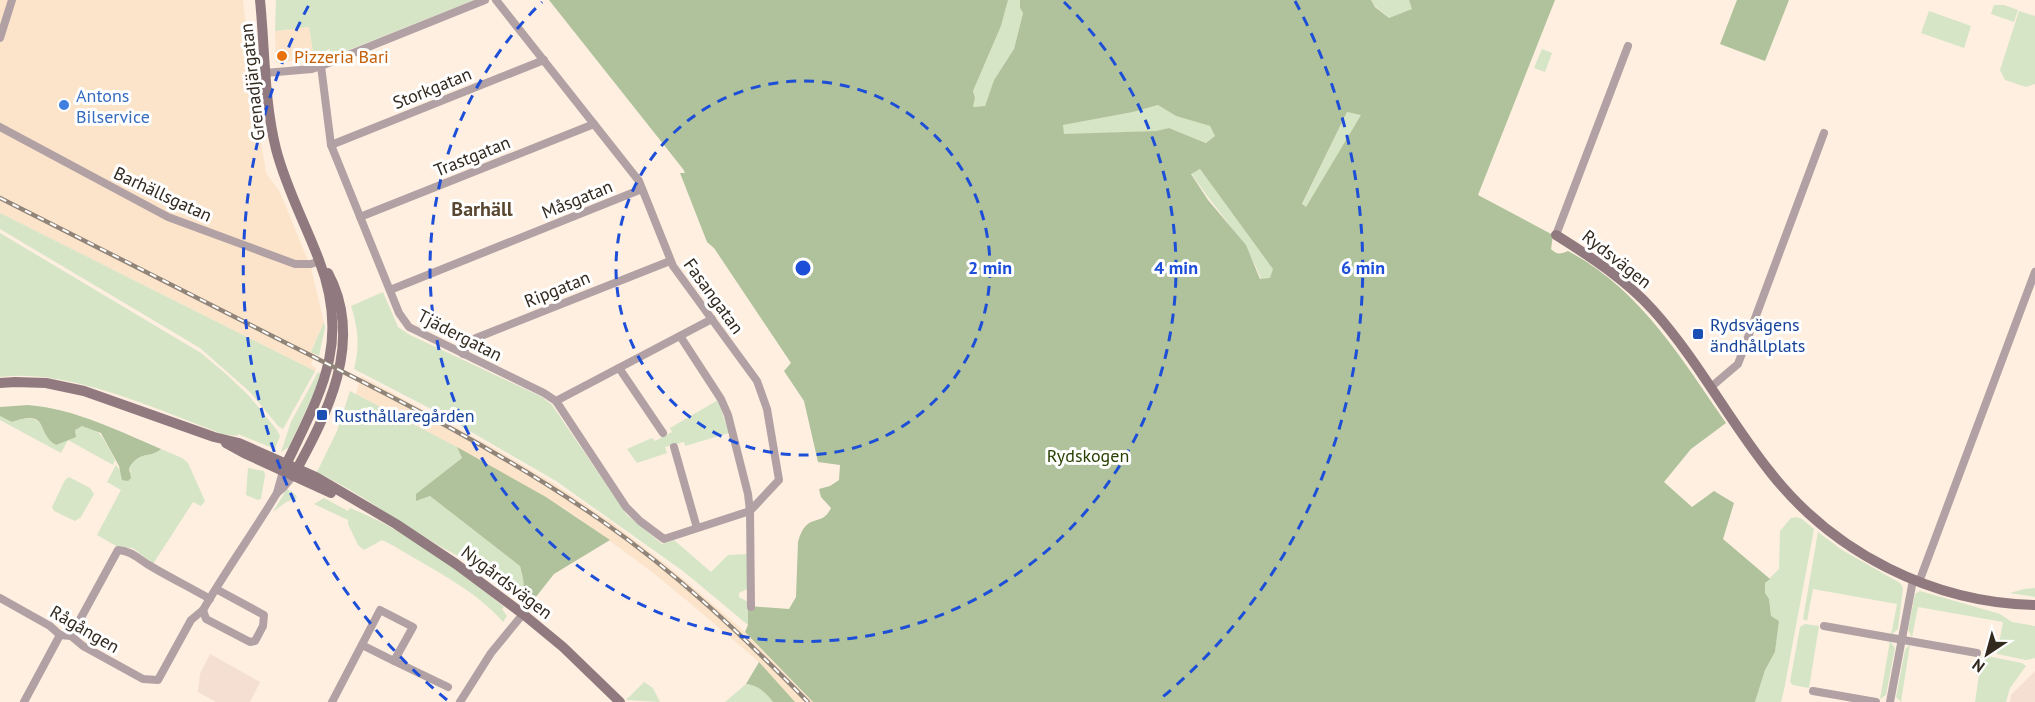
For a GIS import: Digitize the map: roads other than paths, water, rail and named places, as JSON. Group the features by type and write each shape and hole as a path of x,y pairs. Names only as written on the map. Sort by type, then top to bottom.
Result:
{"street":[{"path":"0,39 12,0"},
{"name":"Grenadjärgatan","path":"260,0 265,73 273,133 279,159 320,261 333,324 331,352 323,385 290,470"},
{"path":"265,73 312,69 485,0"},
{"name":"Fasangatan","path":"496,0 639,181 670,261 755,377 767,409 779,480 750,511"},
{"name":"Rydsvägen","path":"1628,46 1556,235 1602,266 1639,296 1666,325 1771,473 1832,533 1861,553 1916,581 1971,598 2016,605 2035,605"},
{"name":"Storkgatan","path":"332,145 544,60"},
{"name":"Tjädergatan","path":"321,66 332,145 390,290 402,318 409,327 556,401 626,507 664,539 750,511"},
{"name":"Trastgatan","path":"360,217 594,124"},
{"name":"Barhällsgatan","path":"0,127 168,217 295,264 311,264 320,261"},
{"path":"1711,387 1738,363 1824,133"},
{"name":"Måsgatan","path":"390,290 642,189"},
{"name":"Ripgatan","path":"463,354 468,344 476,338 670,261"},
{"path":"1890,702 1901,639 1916,581 2035,272"},
{"path":"556,401 712,319"},
{"path":"681,336 721,399 728,415 748,494 751,607"},
{"path":"619,368 663,433"},
{"name":"Nygårdsvägen","path":"0,384 46,383 84,392 214,436 246,454 290,470 347,500 362,504 437,550 523,614 588,670 620,702"},
{"path":"674,447 697,528"},
{"path":"216,589 264,615 266,619 255,641 250,642 206,619 203,610 216,589 277,493 290,470"},
{"path":"71,636 117,550 128,551 210,599"},
{"name":"Rågången","path":"0,598 50,626 60,635 71,636 83,646 143,679 158,680 191,620 203,610"},
{"path":"332,702 380,610 413,627 394,662"},
{"path":"460,702 491,653 523,614"},
{"path":"1824,626 1977,653"},
{"path":"24,702 60,635"},
{"path":"362,645 448,687"},
{"path":"1813,691 1876,702"}],"railway":[{"path":"0,198 408,406 526,472 602,521 657,562 759,653 808,702"}],"place":[{"name":"Pizzeria Bari","path":"282,56"},
{"name":"Antons Bilservice","path":"64,105"},
{"name":"Rydsvägens ändhållplats","path":"1698,334"},
{"name":"Rusthållaregården","path":"322,415"}],"district":[{"name":"Barhäll","path":"482,209"}],"park label":[{"name":"Rydskogen","path":"1088,455"}]}
